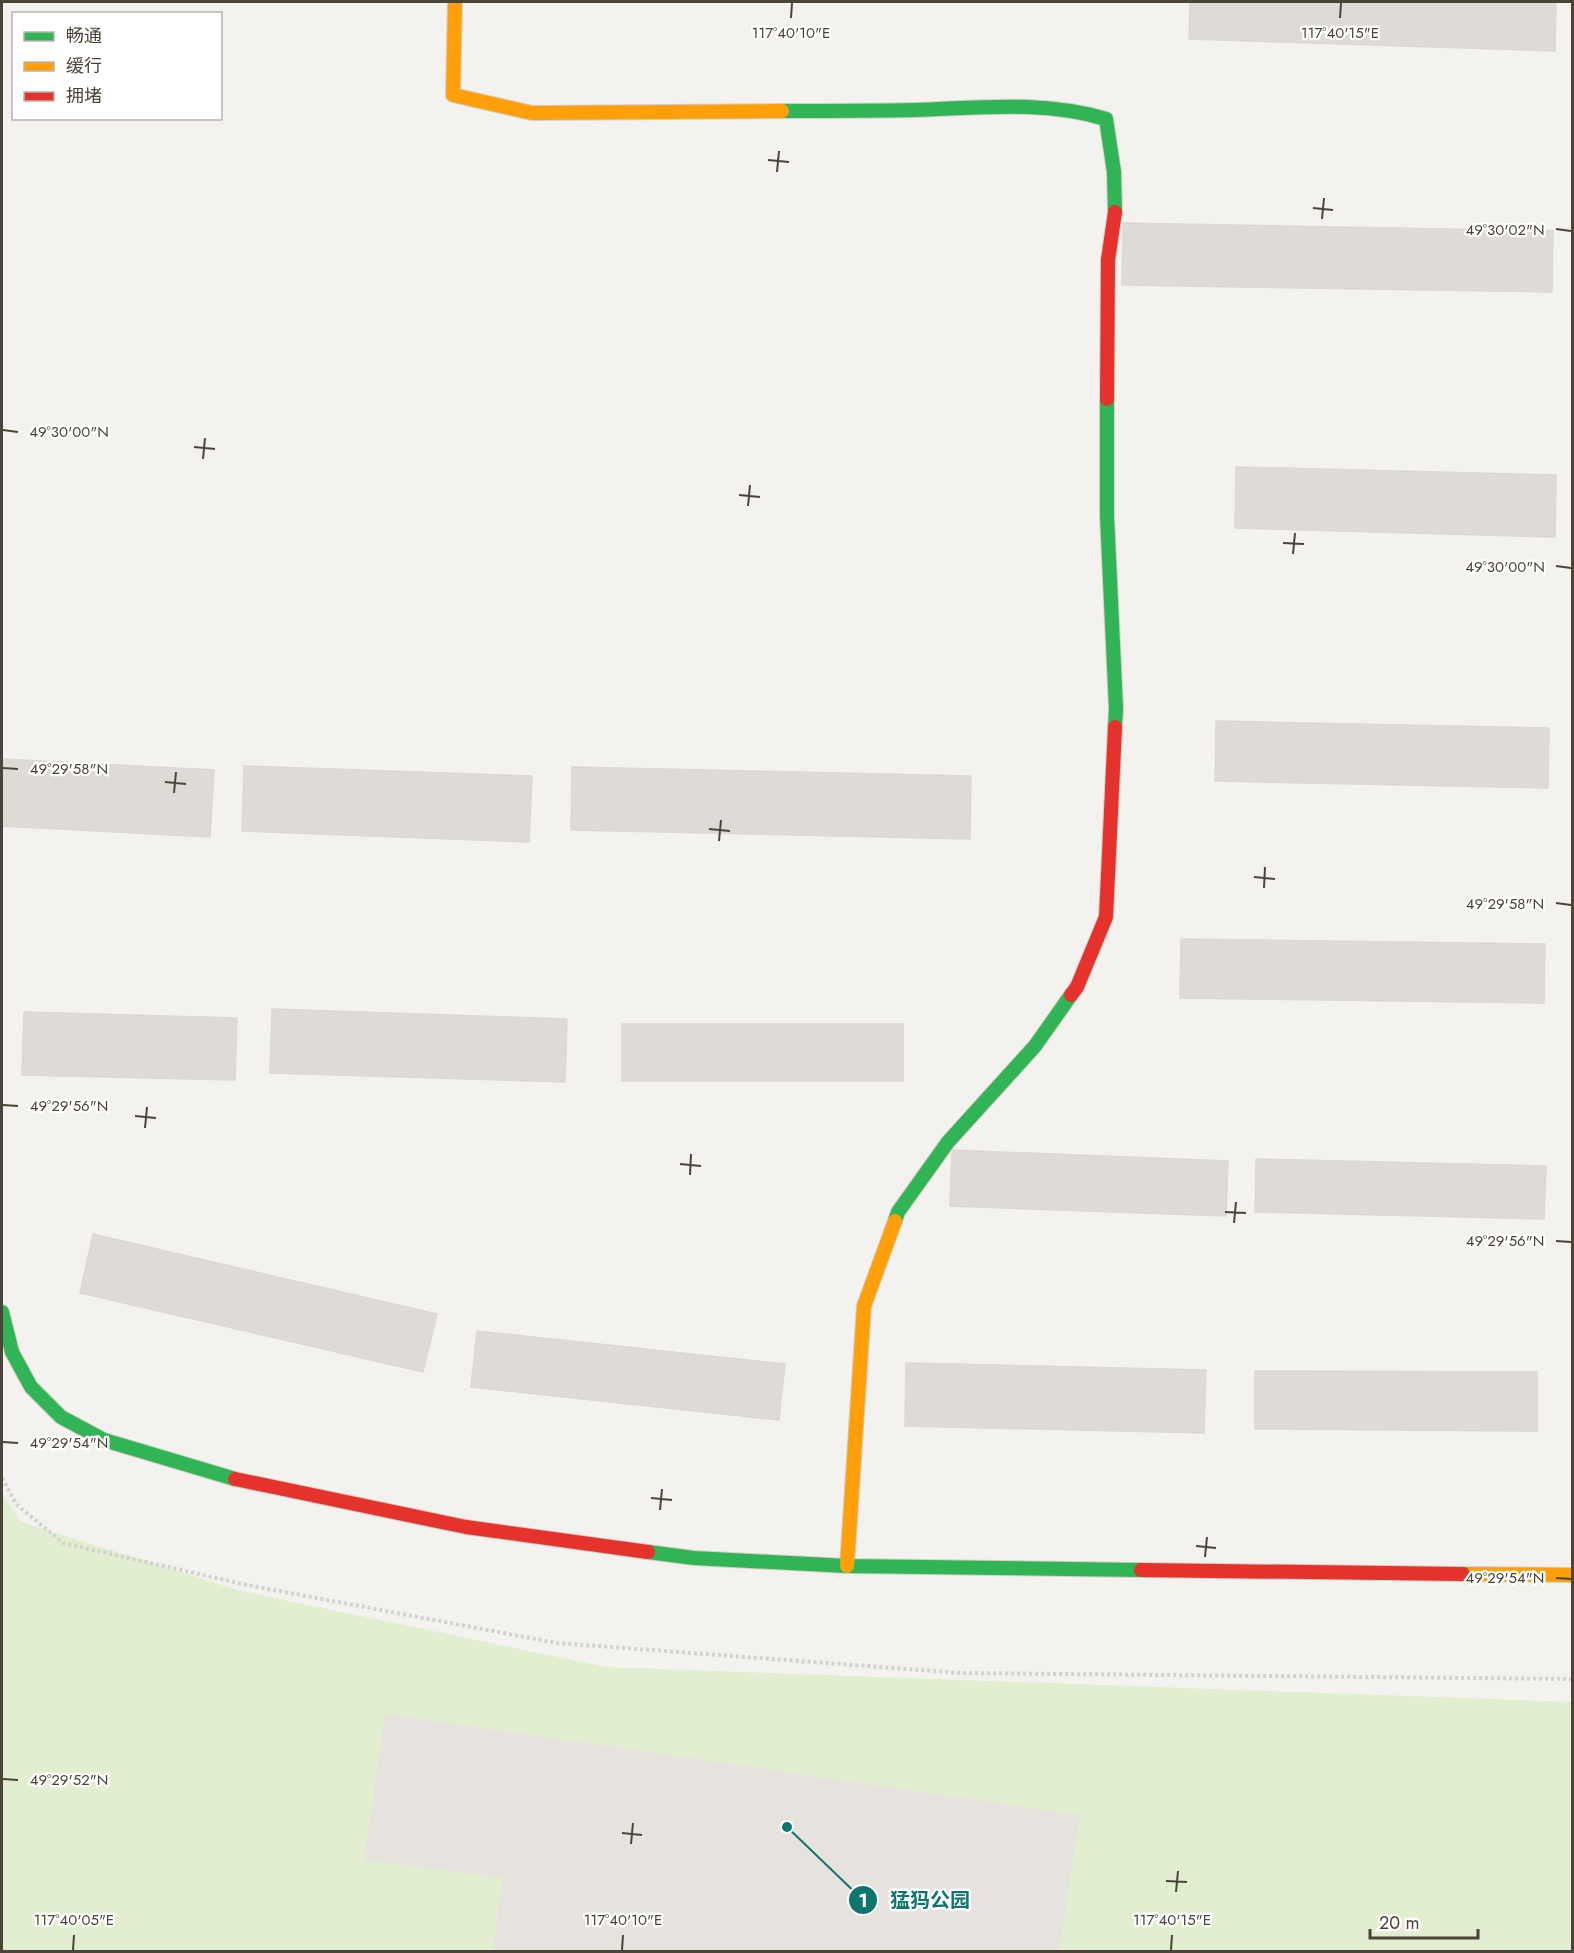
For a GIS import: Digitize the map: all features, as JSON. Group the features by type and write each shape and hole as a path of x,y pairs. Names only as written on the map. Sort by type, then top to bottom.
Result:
{"street":[{"path":"455,2 453,95 532,113 914,110 1011,106 1083,112 1106,119 1114,172 1114,215 1108,260 1107,516 1116,709 1106,917 1077,987 1035,1046 948,1142 898,1212 864,1306 847,1566"},
{"path":"2,1312 12,1352 31,1387 60,1417 104,1440 228,1478 478,1528 694,1558 847,1566 1572,1575"}],"path":[{"path":"2,1478 16,1504 63,1543 247,1585 557,1643 960,1672 1572,1679"}],"green space":[{"path":"2,1493 21,1522 241,1591 606,1667 1572,1702 1572,1951 2,1951"}],"shaded area":[{"path":"385,1714 1080,1815 1059,1951 493,1951 502,1878 364,1860"}],"building":[{"path":"1190,2 1556,2 1555,51 1189,39"},
{"path":"1123,223 1553,231 1552,292 1122,285"},
{"path":"1236,467 1556,475 1555,537 1235,528"},
{"path":"1216,721 1549,728 1548,788 1215,781"},
{"path":"2,759 214,770 210,837 2,826"},
{"path":"244,766 532,776 529,842 242,831"},
{"path":"572,767 971,776 970,839 571,830"},
{"path":"1181,939 1545,944 1544,1003 1180,998"},
{"path":"272,1009 567,1019 565,1082 270,1073"},
{"path":"24,1012 237,1018 235,1080 22,1075"},
{"path":"622,1024 903,1024 903,1081 622,1081"},
{"path":"952,1150 1228,1161 1226,1216 950,1206"},
{"path":"1256,1159 1546,1166 1544,1219 1255,1212"},
{"path":"93,1234 437,1314 423,1372 80,1293"},
{"path":"477,1331 785,1364 779,1420 471,1387"},
{"path":"906,1363 1206,1370 1204,1433 905,1426"},
{"path":"1255,1371 1537,1372 1537,1431 1255,1429"}],"traffic: fast":[{"path":"782,111 1035,107 1083,113 1106,119 1114,172 1115,212"},
{"path":"1107,399 1107,516 1115,727"},
{"path":"895,1221 898,1212 948,1142 1035,1046 1071,995"},
{"path":"2,1312 12,1352 31,1387 61,1417 104,1440 235,1479"},
{"path":"648,1552 694,1558 847,1566 1141,1570"}],"traffic: slow":[{"path":"455,2 453,95 532,113 782,111"},
{"path":"847,1566 864,1306 895,1221"},
{"path":"1463,1574 1572,1575"}],"traffic: jam":[{"path":"1107,399 1108,260 1115,212"},
{"path":"1071,995 1077,987 1106,917 1115,727"},
{"path":"235,1479 466,1527 648,1552"},
{"path":"1141,1570 1463,1574"}],"place":[{"name":"猛犸公园","path":"787,1827"}]}
